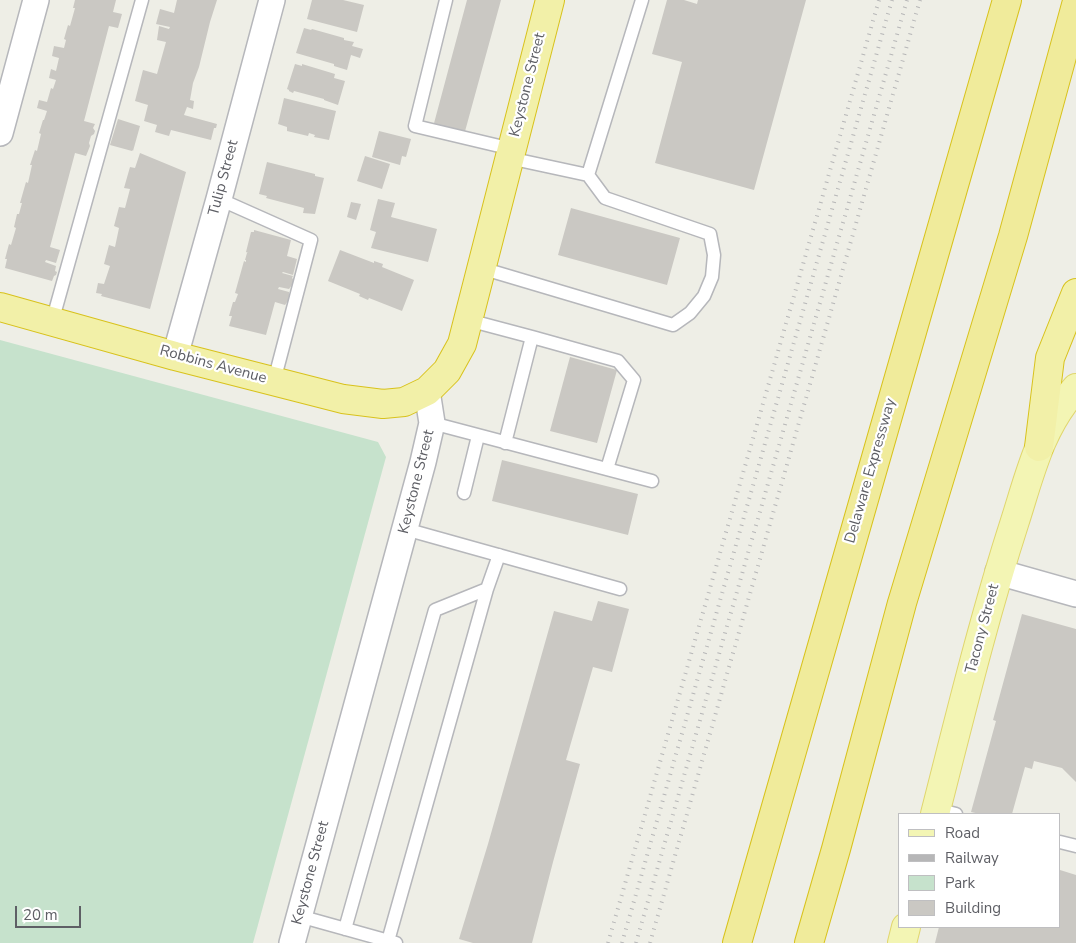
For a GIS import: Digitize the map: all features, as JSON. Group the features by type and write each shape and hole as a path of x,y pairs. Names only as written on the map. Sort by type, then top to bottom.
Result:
{"highway":[{"name":"Keystone Street","path":"427,391 447,371 462,344 550,0"},
{"name":"Delaware Expressway","path":"737,943 1007,0"},
{"path":"809,943 902,603 1012,236 1076,4"},
{"path":"1038,447 1050,358 1076,293"},
{"name":"Robbins Avenue","path":"0,308 175,356 343,399 382,404 404,402 427,391"}],"main road":[{"name":"Tacony Street","path":"942,812 998,572 1038,447 1056,414 1076,388"},
{"path":"902,943 906,928"}],"street":[{"path":"0,133 36,0"},
{"name":"Tulip Street","path":"175,356 272,0"},
{"name":"Keystone Street","path":"292,943 424,462 432,424 427,391"},
{"path":"998,572 1076,594"}],"lane":[{"path":"52,322 142,0"},
{"path":"446,0 415,126 588,175 605,198 710,234 714,255 712,277 704,296 690,313 673,325 481,268"},
{"path":"588,175 642,0"},
{"path":"219,199 311,240 274,381"},
{"path":"468,320 618,361 634,380 607,469"},
{"path":"506,443 532,337"},
{"path":"432,424 652,482"},
{"path":"464,493 478,436"},
{"path":"405,528 620,589"},
{"path":"299,916 345,928 356,938 392,942 487,589 499,555"},
{"path":"345,928 435,610 487,589"},
{"path":"1061,842 1076,846"}],"green space":[{"path":"0,340 378,442 386,457 253,943 0,943"}],"building":[{"path":"75,0 116,0 113,12 122,14 118,28 109,26 84,121 95,124 93,128 95,131 91,136 86,156 75,153 50,247 60,250 56,263 46,260 45,262 56,266 55,271 57,272 52,281 5,268 7,259 5,259 16,228 14,227 17,214 19,214 22,203 20,203 26,182 28,183 32,165 30,165 35,150 37,151 41,134 39,133 47,111 37,108 39,100 47,102 51,88 53,89 56,80 49,78 51,69 56,71 59,58 52,56 54,46 64,48 66,40 64,39 68,25 70,26 75,8 73,8"},
{"path":"177,0 217,0 193,83 190,100 194,101 193,109 187,107 184,115 217,124 211,140 171,130 169,136 155,132 157,125 144,121 148,105 135,101 143,70 157,74 166,42 157,40 159,26 169,29 170,27 156,24 160,9 174,13"},
{"path":"312,0 343,0 364,5 357,32 307,19"},
{"path":"467,0 501,0 464,135 433,127"},
{"path":"667,0 684,0 697,4 698,0 806,0 754,190 655,163 682,62 652,54"},
{"path":"304,28 354,42 352,46 363,49 360,58 351,55 347,70 334,66 334,64 296,53"},
{"path":"295,64 302,66 302,64 335,74 334,78 345,81 338,105 324,99 289,91 287,89"},
{"path":"284,98 336,111 329,140 314,137 315,135 309,133 308,136 287,131 287,127 278,124"},
{"path":"118,119 140,126 133,151 110,145"},
{"path":"379,131 411,139 406,157 402,156 400,165 372,157"},
{"path":"140,153 186,172 150,309 96,293 98,283 104,284 110,266 104,264 109,245 115,247 119,228 114,226 119,207 125,208 130,189 124,188 130,167 135,168"},
{"path":"365,156 390,164 382,189 357,181"},
{"path":"267,162 324,178 315,214 303,213 304,208 266,198 267,196 259,194"},
{"path":"378,199 395,203 391,217 437,229 428,262 371,248 376,232 370,230"},
{"path":"351,202 361,204 356,220 347,217"},
{"path":"571,208 680,238 667,285 558,255"},
{"path":"254,230 291,240 287,256 297,259 293,275 282,273 293,276 294,280 289,289 279,287 278,289 289,292 288,301 285,305 275,302 266,335 229,326 232,316 229,316 233,302 235,302 238,294 235,293 244,261 246,262 248,253 246,252 251,232 254,232"},
{"path":"340,250 374,263 374,261 383,264 382,267 414,280 402,311 369,298 368,300 359,296 360,294 328,281"},
{"path":"570,357 617,370 597,443 550,431"},
{"path":"502,460 638,494 628,535 492,501"},
{"path":"598,601 629,609 612,672 593,667 566,760 580,764 532,943 473,943 459,939 554,611 592,621"},
{"path":"1022,614 1076,629 1076,782 1062,768 1034,761 1032,769 1025,767 1012,813 971,812 996,721 993,720"},
{"path":"1061,870 1076,875 1076,943 935,943 939,928 1061,928"}],"railway":[{"path":"608,943 879,0"},
{"path":"622,943 892,0"},
{"path":"636,943 907,0"},
{"path":"650,943 920,0"}]}
